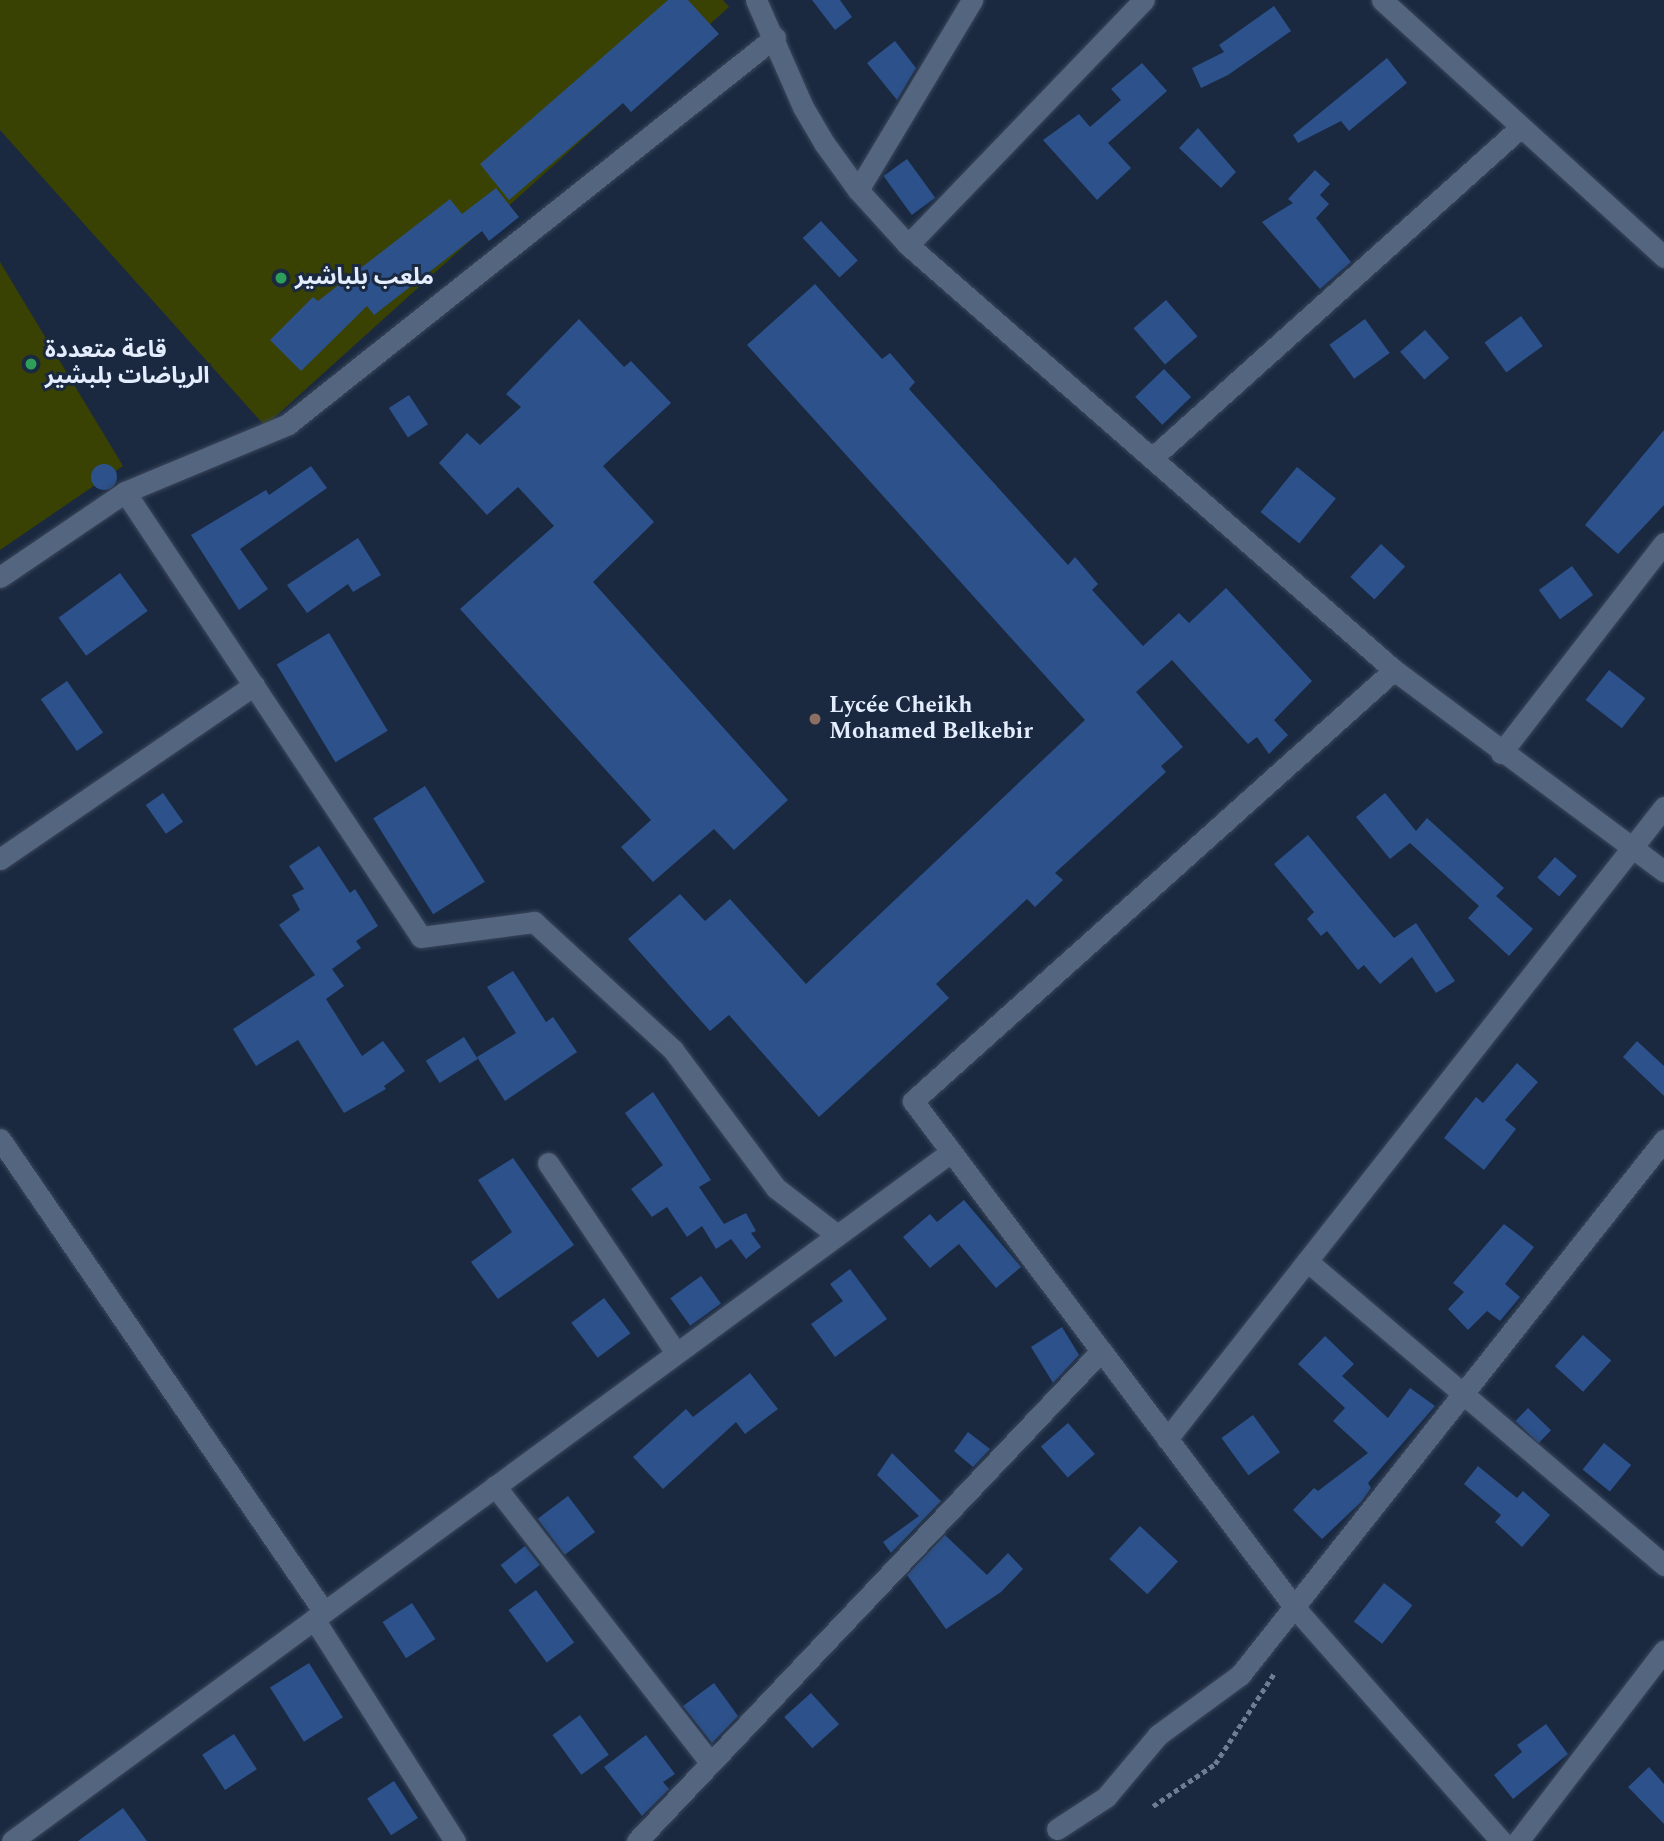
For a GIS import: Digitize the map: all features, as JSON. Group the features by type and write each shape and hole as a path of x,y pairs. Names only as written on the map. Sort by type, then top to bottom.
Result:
{"street":[{"path":"756,0 775,37 803,107 858,190 908,244 1394,670 1501,753 1664,870"},
{"path":"858,190 972,0"},
{"path":"908,244 1144,0"},
{"path":"1382,0 1664,257"},
{"path":"0,577 125,492 288,424 775,37"},
{"path":"1152,458 1520,128"},
{"path":"125,492 421,937 534,922 673,1050 776,1188 836,1235"},
{"path":"1501,753 1664,543"},
{"path":"1394,670 913,1101 1295,1608 1501,1841"},
{"path":"0,859 254,685"},
{"path":"1167,1439 1664,807"},
{"path":"0,1139 319,1615 455,1841"},
{"path":"1057,1829 1106,1797 1158,1735 1229,1686 1295,1608 1465,1395 1664,1140"},
{"path":"12,1841 951,1152"},
{"path":"548,1163 676,1353"},
{"path":"1307,1261 1664,1565"},
{"path":"637,1841 1101,1351"},
{"path":"495,1486 711,1763"},
{"path":"1518,1841 1664,1651"}],"path":[{"path":"1153,1806 1215,1764 1277,1669"}],"green space":[{"name":"ملعب بلباشير","path":"0,0 723,0 729,7 265,426 0,130"},
{"name":"قاعة متعددة الرياضات بلبشير","path":"0,262 123,466 0,550"}],"building":[{"path":"668,0 688,0 719,34 631,112 623,103 509,200 480,164"},
{"path":"812,0 840,0 852,17 835,30"},
{"path":"1274,6 1291,31 1228,75 1201,88 1192,68 1224,52 1219,45"},
{"path":"895,41 916,68 897,100 867,63"},
{"path":"1387,58 1407,83 1349,131 1341,121 1298,143 1293,135"},
{"path":"1142,63 1167,91 1108,143 1131,168 1097,200 1043,140 1079,114 1090,127 1121,100 1111,89"},
{"path":"1198,128 1236,172 1221,188 1179,148"},
{"path":"907,159 935,198 912,215 884,176"},
{"path":"1315,170 1330,184 1320,195 1329,204 1316,218 1351,262 1320,289 1262,222 1293,203 1288,199"},
{"path":"496,188 519,217 489,241 482,231 374,315 367,306 301,371 270,340 313,297 318,301 450,199 462,214"},
{"path":"821,221 858,260 840,278 803,238"},
{"path":"815,284 882,359 890,353 915,382 909,389 1068,565 1075,557 1098,584 1092,590 1143,646 1179,613 1189,623 1226,588 1312,681 1274,720 1288,735 1269,754 1257,737 1248,744 1172,660 1136,692 1183,747 1161,766 1166,772 1055,873 1063,880 1035,907 1027,899 936,984 949,998 819,1117 729,1015 710,1031 628,939 680,894 705,921 730,899 806,984 1085,720 747,345"},
{"path":"1166,300 1197,336 1165,364 1134,328"},
{"path":"1521,316 1543,346 1506,372 1485,342"},
{"path":"579,319 624,367 631,361 671,403 603,466 654,522 593,582 788,800 734,850 714,829 653,882 621,847 651,820 460,609 554,526 518,487 487,515 439,463 467,433 480,445 521,407 506,394"},
{"path":"1365,319 1390,353 1354,379 1329,345"},
{"path":"1425,330 1449,358 1424,380 1400,352"},
{"path":"1164,369 1191,397 1162,425 1135,397"},
{"path":"409,395 428,424 408,437 389,408"},
{"path":"1664,430 1664,505 1618,554 1585,525"},
{"path":"104,464 113,468 117,477 113,486 104,490 95,486 91,477 95,468"},
{"path":"311,466 327,488 240,549 268,589 239,610 191,535 266,490 269,495"},
{"path":"1297,467 1336,498 1299,544 1260,512"},
{"path":"358,538 381,575 353,592 348,584 307,613 287,585"},
{"path":"1381,544 1405,567 1374,599 1350,577"},
{"path":"1572,566 1593,595 1560,619 1539,590"},
{"path":"120,573 148,611 86,656 59,618"},
{"path":"329,633 388,731 335,762 277,664"},
{"path":"1609,670 1645,698 1622,728 1586,700"},
{"path":"67,681 103,733 77,751 41,699"},
{"path":"425,786 485,882 433,914 373,818"},
{"path":"163,793 183,822 166,834 146,805"},
{"path":"1385,793 1416,831 1427,818 1504,888 1496,896 1533,929 1509,956 1468,918 1479,906 1410,843 1390,859 1356,817"},
{"path":"1308,835 1394,938 1416,923 1455,981 1436,993 1412,957 1380,984 1364,965 1358,970 1327,931 1321,936 1307,919 1314,912 1274,864"},
{"path":"319,846 350,893 355,889 378,926 356,941 361,948 332,969 344,986 326,999 362,1056 383,1041 405,1071 384,1086 386,1089 344,1113 298,1040 256,1066 233,1029 315,975 279,925 300,910 292,895 304,889 289,866"},
{"path":"1555,857 1577,876 1559,896 1537,877"},
{"path":"513,971 546,1022 553,1017 577,1052 505,1101 477,1057 516,1033 487,987"},
{"path":"464,1037 478,1059 440,1083 426,1061"},
{"path":"1637,1041 1664,1066 1664,1096 1623,1057"},
{"path":"1517,1063 1538,1082 1505,1120 1516,1129 1484,1170 1444,1138 1476,1097 1483,1103"},
{"path":"653,1092 711,1180 699,1187 724,1224 746,1213 756,1231 751,1233 761,1247 746,1259 731,1239 716,1249 702,1226 687,1237 667,1207 652,1217 631,1189 663,1165 625,1113"},
{"path":"513,1158 574,1245 498,1299 471,1262 512,1232 478,1180"},
{"path":"964,1200 1021,1267 996,1288 959,1244 930,1268 903,1237 930,1214 937,1222"},
{"path":"1504,1224 1534,1247 1505,1284 1520,1297 1500,1321 1487,1311 1468,1330 1448,1309 1464,1292 1453,1283"},
{"path":"850,1269 887,1319 835,1357 811,1324 843,1301 830,1284"},
{"path":"701,1276 721,1304 690,1326 670,1298"},
{"path":"604,1298 630,1333 598,1358 571,1323"},
{"path":"1062,1327 1079,1355 1053,1383 1031,1347"},
{"path":"1583,1335 1611,1360 1583,1392 1555,1366"},
{"path":"1325,1336 1354,1364 1342,1376 1388,1418 1410,1388 1435,1406 1368,1483 1371,1488 1361,1502 1322,1539 1293,1510 1314,1488 1318,1491 1368,1453 1333,1421 1345,1408 1298,1364"},
{"path":"750,1373 778,1409 745,1434 736,1422 663,1489 633,1457 686,1409 693,1417"},
{"path":"1528,1408 1551,1430 1539,1443 1515,1421"},
{"path":"1253,1415 1280,1452 1248,1475 1221,1438"},
{"path":"1068,1423 1095,1454 1068,1478 1041,1447"},
{"path":"968,1432 990,1449 973,1467 954,1451"},
{"path":"1604,1443 1631,1465 1610,1491 1583,1469"},
{"path":"892,1453 941,1501 891,1553 883,1542 919,1516 877,1475"},
{"path":"1478,1466 1517,1498 1523,1491 1550,1515 1522,1547 1495,1522 1501,1515 1464,1484"},
{"path":"568,1496 595,1532 565,1555 538,1519"},
{"path":"1140,1526 1178,1561 1147,1594 1109,1559"},
{"path":"945,1535 987,1575 1008,1553 1023,1569 1001,1592 946,1629 907,1575"},
{"path":"525,1546 540,1565 515,1584 501,1565"},
{"path":"1384,1583 1412,1605 1382,1644 1354,1622"},
{"path":"536,1590 574,1643 547,1663 508,1610"},
{"path":"412,1603 435,1639 406,1658 383,1622"},
{"path":"309,1663 343,1717 304,1742 270,1687"},
{"path":"714,1683 738,1716 712,1743 683,1706"},
{"path":"811,1693 839,1724 812,1748 784,1717"},
{"path":"580,1715 609,1755 581,1775 552,1735"},
{"path":"1546,1724 1568,1754 1513,1799 1494,1775 1522,1752 1517,1745"},
{"path":"234,1734 257,1769 225,1790 202,1755"},
{"path":"646,1735 675,1774 663,1782 669,1789 642,1816 604,1767"},
{"path":"1649,1767 1664,1784 1664,1824 1628,1787"},
{"path":"394,1781 418,1818 391,1835 367,1798"},
{"path":"123,1808 147,1841 78,1841"}],"place":[{"name":"ملعب بلباشير","path":"281,278"},
{"name":"قاعة متعددة الرياضات بلبشير","path":"31,364"},
{"name":"Lycée Cheikh Mohamed Belkebir","path":"815,719"}]}
